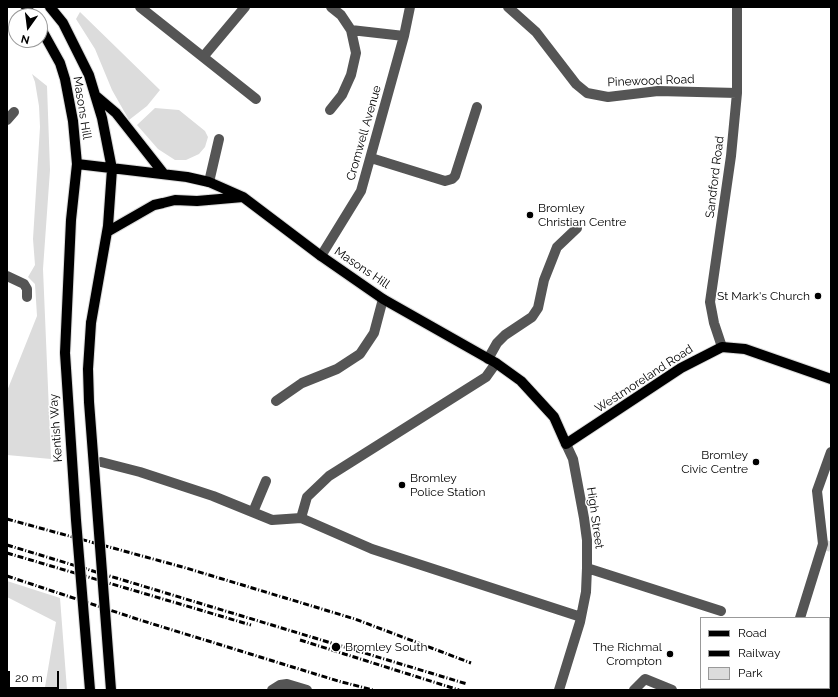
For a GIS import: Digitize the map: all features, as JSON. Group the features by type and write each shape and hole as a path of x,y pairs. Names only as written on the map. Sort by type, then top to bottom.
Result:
{"main road":[{"name":"Masons Hill","path":"50,7 63,23 80,56 96,96 112,168"},
{"name":"Masons Hill","path":"48,42 60,63 65,78 72,115 77,164 164,174 209,182 243,198 321,256 383,298 492,361 521,381 548,409 557,422 566,444"},
{"path":"96,96 116,113 164,174"},
{"name":"Kentish Way","path":"77,164 71,220 65,353 76,520 90,690"},
{"path":"111,690 89,402 88,369 91,323 107,232 112,168"},
{"path":"107,232 154,205 175,200 197,201 243,198"},
{"path":"722,347 745,349 831,379"},
{"name":"Westmoreland Road","path":"566,444 682,368 722,347"}],"street":[{"path":"140,7 256,99"},
{"path":"203,57 245,7"},
{"path":"330,110 342,95 352,75 356,53 351,30 341,15 331,7"},
{"name":"Cromwell Avenue","path":"321,256 361,191 404,36 410,7"},
{"name":"Pinewood Road","path":"508,7 536,32 576,84 588,93 608,97 658,91 737,93"},
{"name":"Sandford Road","path":"722,347 714,324 710,302 732,156 737,93 737,7"},
{"path":"351,30 404,36"},
{"path":"371,158 445,181 452,179 456,176 477,107"},
{"path":"7,120 14,112"},
{"path":"209,182 219,139"},
{"path":"301,518 307,497 329,476 486,377 497,343 532,317 538,308 544,280 557,247 577,228"},
{"path":"7,276 24,284 27,289 28,297"},
{"path":"276,401 302,382 337,369 360,354 374,332 383,298"},
{"name":"High Street","path":"559,690 581,617 586,592 587,568 587,540 584,518 573,459 566,444"},
{"path":"800,617 823,544 817,491 831,452"},
{"path":"101,462 140,472 213,496 272,520 301,518 372,549 581,617"},
{"path":"253,512 266,481"},
{"path":"587,568 721,610"},
{"path":"634,690 645,679 672,690"},
{"path":"272,690 280,685 287,684 307,690"}],"green space":[{"path":"80,12 160,90 147,106 129,120 112,90 95,49 76,19"},
{"path":"32,74 47,86 50,170 43,269 51,459 7,455 7,391 37,316 35,284 28,277 35,265 33,239 40,127 39,106 35,82"},
{"path":"155,108 179,110 205,131 208,137 205,147 199,154 186,160 175,160 158,149 137,125"},
{"path":"7,581 60,598 67,690 47,690 45,687 56,622 7,597"}],"tunnel":[{"path":"823,544 831,547"}],"railway":[{"path":"7,519 186,568 355,619 471,663"},
{"path":"7,545 467,684"},
{"path":"7,553 251,625"},
{"path":"7,576 140,620 338,681 373,690"},
{"path":"300,640 459,690"}],"place":[{"name":"Bromley Christian Centre","path":"530,215"},
{"name":"St Mark's Church","path":"818,296"},
{"name":"Bromley Civic Centre","path":"756,462"},
{"name":"Bromley Police Station","path":"402,485"},
{"name":"Bromley South","path":"336,647"},
{"name":"The Richmal Crompton","path":"670,654"}]}
